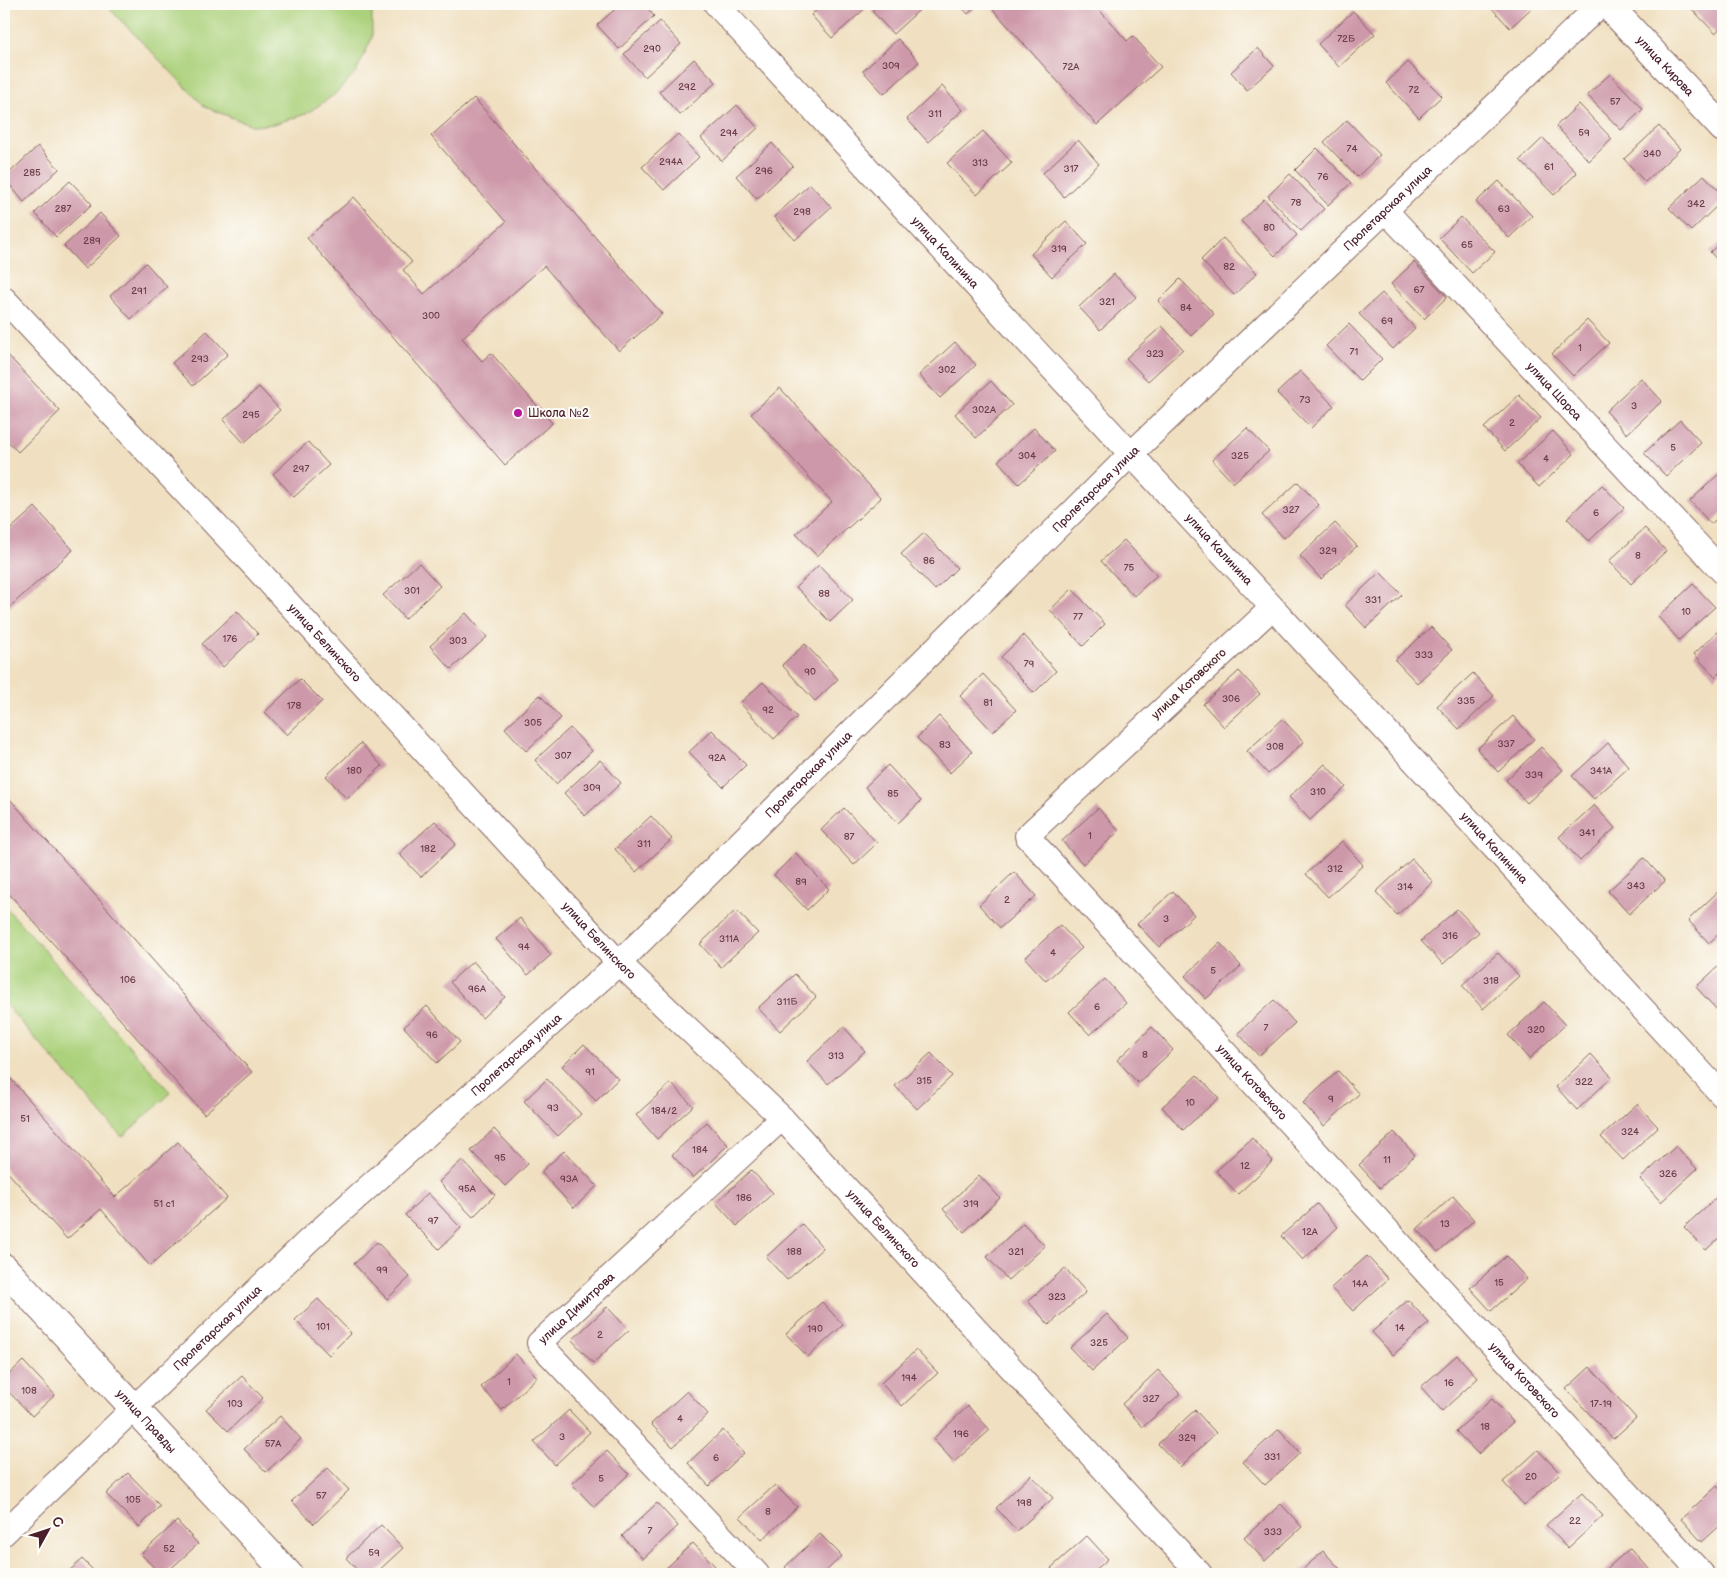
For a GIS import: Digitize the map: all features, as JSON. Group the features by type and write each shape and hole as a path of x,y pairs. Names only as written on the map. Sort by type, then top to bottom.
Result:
{"street":[{"name":"улица Калинина","path":"716,4 1723,1096"},
{"name":"Пролетарская улица","path":"4,1533 308,1242 619,963 1131,454 1601,4"},
{"name":"улица Кирова","path":"1607,4 1723,128"},
{"name":"улица Щорса","path":"1386,210 1723,572"},
{"name":"улица Белинского","path":"4,299 256,568 619,963 782,1118 1200,1574"},
{"name":"улица Котовского","path":"1272,608 1027,836 1702,1574"},
{"name":"улица Димитрова","path":"757,1574 539,1343 782,1118"},
{"name":"улица Правды","path":"4,1268 288,1574"}],"green space":[{"path":"105,4 370,4 372,10 372,38 356,72 334,95 306,114 274,124 254,126 205,107"},
{"path":"4,905 171,1093 122,1137 4,1003"}],"building":[{"path":"621,4 644,4 654,16 619,49 597,25"},
{"path":"824,4 866,4 868,6 832,38 811,15"},
{"path":"879,4 926,4 893,34 872,11"},
{"path":"959,4 979,4 968,14"},
{"path":"988,4 1094,4 1127,41 1133,36 1161,67 1097,125"},
{"path":"1490,4 1536,4 1510,28"},
{"path":"1687,4 1723,4 1723,26 1715,33"},
{"path":"1353,11 1375,34 1339,67 1318,44"},
{"path":"660,21 681,44 645,77 624,54"},
{"path":"898,39 919,62 884,94 863,71"},
{"path":"1258,48 1274,66 1247,90 1231,72"},
{"path":"694,59 716,82 680,115 659,92"},
{"path":"1408,62 1442,96 1419,118 1386,83"},
{"path":"1610,74 1643,109 1621,130 1587,95"},
{"path":"942,86 963,110 928,142 907,119"},
{"path":"474,98 662,314 619,351 544,266 462,338 482,361 491,353 552,423 505,465 307,238 354,197 412,262 403,270 424,294 506,222 431,136"},
{"path":"1579,104 1612,139 1589,161 1556,126"},
{"path":"737,105 758,128 722,161 701,138"},
{"path":"1347,120 1380,155 1357,177 1324,142"},
{"path":"1659,126 1680,149 1645,182 1624,159"},
{"path":"983,131 1012,163 977,195 947,163"},
{"path":"678,134 699,157 664,190 642,167"},
{"path":"1543,138 1577,173 1554,195 1520,160"},
{"path":"1078,140 1099,164 1064,197 1043,173"},
{"path":"772,143 793,166 757,199 736,176"},
{"path":"38,146 59,169 24,202 4,178"},
{"path":"1317,148 1351,183 1328,205 1295,170"},
{"path":"1290,174 1324,209 1301,231 1268,196"},
{"path":"1704,175 1723,195 1723,200 1691,231 1669,208"},
{"path":"70,181 92,204 56,237 35,213"},
{"path":"1499,181 1532,216 1509,238 1476,202"},
{"path":"810,184 831,207 795,240 774,217"},
{"path":"1264,199 1297,235 1275,256 1241,221"},
{"path":"100,213 121,236 85,269 64,246"},
{"path":"1461,217 1495,252 1472,273 1439,238"},
{"path":"1066,221 1087,244 1052,277 1031,254"},
{"path":"1223,238 1257,273 1234,295 1201,260"},
{"path":"1723,240 1723,266 1710,252"},
{"path":"1414,262 1447,297 1424,319 1391,284"},
{"path":"146,263 167,287 131,319 110,296"},
{"path":"1114,274 1136,297 1100,330 1079,307"},
{"path":"1180,279 1214,314 1191,336 1158,301"},
{"path":"1382,293 1415,328 1393,349 1359,314"},
{"path":"1587,320 1609,343 1573,376 1552,354"},
{"path":"1349,324 1382,359 1360,381 1326,346"},
{"path":"1162,326 1183,349 1148,381 1126,358"},
{"path":"207,331 228,354 193,386 172,363"},
{"path":"955,342 976,365 940,398 919,375"},
{"path":"4,351 60,411 18,452 4,437"},
{"path":"1300,371 1334,406 1311,428 1277,393"},
{"path":"1641,378 1662,401 1627,434 1606,411"},
{"path":"991,381 1012,405 976,438 955,414"},
{"path":"259,387 280,410 244,443 223,420"},
{"path":"780,388 881,498 817,556 796,534 832,502 751,414"},
{"path":"1519,395 1541,418 1505,451 1484,428"},
{"path":"1680,420 1701,443 1666,476 1644,453"},
{"path":"1034,428 1055,451 1019,484 998,461"},
{"path":"1247,428 1269,451 1233,483 1212,460"},
{"path":"1553,431 1574,454 1539,487 1517,464"},
{"path":"308,442 329,465 294,497 273,474"},
{"path":"1723,470 1723,513 1711,524 1690,501"},
{"path":"1298,482 1319,505 1284,538 1262,515"},
{"path":"1602,485 1624,508 1589,541 1567,518"},
{"path":"35,507 73,550 4,612 4,535"},
{"path":"1335,523 1357,546 1321,579 1300,556"},
{"path":"1645,528 1666,551 1631,584 1609,561"},
{"path":"924,533 957,568 935,590 901,554"},
{"path":"1124,540 1157,575 1134,596 1101,561"},
{"path":"419,563 440,586 405,619 383,595"},
{"path":"819,565 853,600 830,622 796,587"},
{"path":"1380,572 1402,595 1366,628 1345,605"},
{"path":"1693,584 1715,607 1679,640 1658,617"},
{"path":"1072,589 1105,624 1083,646 1050,610"},
{"path":"237,611 258,634 223,667 202,644"},
{"path":"466,613 487,637 451,669 430,646"},
{"path":"1723,626 1723,669 1715,677 1694,654"},
{"path":"1431,627 1452,650 1417,683 1395,660"},
{"path":"4,635 10,642 4,647"},
{"path":"1024,635 1056,671 1034,693 1001,657"},
{"path":"805,644 838,679 815,701 782,665"},
{"path":"1239,671 1260,694 1224,727 1203,704"},
{"path":"1473,673 1494,696 1459,729 1437,706"},
{"path":"983,674 1016,710 993,732 960,696"},
{"path":"300,679 322,701 287,735 265,712"},
{"path":"763,682 797,717 774,739 740,703"},
{"path":"540,695 561,718 526,751 505,728"},
{"path":"939,716 972,752 950,773 917,738"},
{"path":"1513,716 1534,739 1498,772 1477,749"},
{"path":"1282,719 1304,742 1268,774 1247,751"},
{"path":"570,728 592,751 556,784 535,760"},
{"path":"712,730 746,765 723,787 689,752"},
{"path":"361,743 382,766 347,799 326,776"},
{"path":"1608,743 1629,767 1594,799 1572,776"},
{"path":"1541,747 1563,770 1527,803 1506,780"},
{"path":"600,760 621,783 585,816 564,793"},
{"path":"1325,764 1346,787 1310,820 1289,797"},
{"path":"888,765 921,801 898,823 865,787"},
{"path":"8,797 252,1072 204,1114 4,888 4,801"},
{"path":"1594,805 1615,828 1580,861 1559,837"},
{"path":"844,808 877,843 854,865 821,830"},
{"path":"1098,808 1119,831 1083,864 1062,841"},
{"path":"651,816 672,839 636,872 615,849"},
{"path":"435,821 456,844 421,877 399,854"},
{"path":"1342,841 1363,865 1328,897 1306,874"},
{"path":"796,853 829,889 807,910 774,875"},
{"path":"1644,858 1665,881 1629,914 1608,891"},
{"path":"1412,859 1433,882 1397,915 1376,892"},
{"path":"1014,872 1036,896 1000,928 979,905"},
{"path":"1723,887 1723,930 1709,943 1688,920"},
{"path":"1173,891 1194,915 1159,947 1137,924"},
{"path":"1457,909 1479,932 1443,964 1421,941"},
{"path":"736,910 758,933 721,967 700,944"},
{"path":"520,918 551,955 528,975 496,939"},
{"path":"1060,925 1082,948 1046,981 1025,958"},
{"path":"1220,943 1241,966 1206,999 1185,976"},
{"path":"1498,953 1519,976 1483,1009 1462,985"},
{"path":"473,961 505,997 482,1018 450,982"},
{"path":"1723,962 1723,1004 1717,1010 1696,987"},
{"path":"795,974 816,997 780,1031 758,1008"},
{"path":"1105,979 1126,1003 1090,1035 1069,1012"},
{"path":"1274,1000 1295,1023 1259,1056 1238,1033"},
{"path":"1544,1002 1565,1025 1529,1059 1508,1035"},
{"path":"427,1006 460,1042 437,1063 404,1027"},
{"path":"844,1027 865,1051 828,1084 807,1061"},
{"path":"1152,1027 1173,1050 1138,1083 1117,1060"},
{"path":"584,1044 618,1079 596,1101 562,1066"},
{"path":"931,1053 952,1076 917,1109 895,1086"},
{"path":"1591,1054 1612,1077 1577,1110 1556,1087"},
{"path":"4,1071 115,1197 178,1142 227,1198 150,1266 101,1209 67,1239 4,1168"},
{"path":"1338,1071 1359,1094 1324,1126 1303,1103"},
{"path":"1197,1075 1219,1098 1183,1130 1162,1107"},
{"path":"547,1079 581,1114 558,1136 524,1101"},
{"path":"671,1083 693,1106 657,1139 636,1115"},
{"path":"1637,1104 1658,1127 1623,1160 1601,1137"},
{"path":"707,1122 728,1145 693,1178 672,1155"},
{"path":"494,1129 528,1164 505,1186 471,1151"},
{"path":"1394,1132 1415,1155 1380,1188 1359,1165"},
{"path":"1252,1138 1273,1161 1238,1194 1216,1171"},
{"path":"1676,1146 1697,1169 1661,1202 1640,1179"},
{"path":"564,1151 597,1186 574,1208 541,1172"},
{"path":"462,1160 495,1195 473,1217 439,1182"},
{"path":"751,1170 773,1193 737,1226 716,1203"},
{"path":"979,1175 1000,1198 964,1232 943,1209"},
{"path":"428,1193 461,1228 439,1249 405,1215"},
{"path":"1720,1194 1723,1198 1723,1234 1706,1250 1684,1227"},
{"path":"1453,1196 1474,1220 1438,1252 1417,1229"},
{"path":"1317,1204 1338,1227 1303,1260 1281,1236"},
{"path":"1023,1223 1045,1246 1008,1280 987,1257"},
{"path":"802,1224 823,1248 787,1280 766,1257"},
{"path":"377,1242 410,1277 387,1299 354,1264"},
{"path":"1367,1256 1388,1279 1353,1311 1331,1288"},
{"path":"1506,1256 1527,1279 1491,1311 1470,1288"},
{"path":"1065,1268 1086,1292 1049,1325 1028,1301"},
{"path":"318,1299 351,1333 329,1355 295,1320"},
{"path":"1408,1300 1429,1323 1393,1355 1372,1332"},
{"path":"822,1302 843,1325 808,1357 786,1334"},
{"path":"607,1307 629,1330 593,1363 572,1340"},
{"path":"1107,1314 1128,1338 1092,1371 1070,1348"},
{"path":"916,1350 938,1373 902,1406 881,1383"},
{"path":"516,1354 537,1377 502,1410 481,1387"},
{"path":"1457,1355 1478,1378 1442,1411 1421,1387"},
{"path":"23,1361 55,1395 32,1416 4,1387 4,1379"},
{"path":"1590,1367 1636,1418 1613,1439 1566,1389"},
{"path":"1158,1370 1180,1394 1143,1427 1122,1404"},
{"path":"242,1376 263,1398 228,1431 206,1409"},
{"path":"687,1391 708,1414 673,1447 651,1424"},
{"path":"1492,1399 1513,1422 1478,1454 1456,1431"},
{"path":"968,1406 990,1430 954,1462 933,1439"},
{"path":"569,1410 590,1432 555,1465 534,1442"},
{"path":"1195,1410 1216,1433 1180,1467 1158,1444"},
{"path":"280,1416 301,1439 266,1472 244,1449"},
{"path":"1279,1429 1300,1453 1265,1485 1243,1462"},
{"path":"723,1430 744,1453 709,1486 688,1463"},
{"path":"1538,1450 1560,1473 1524,1505 1503,1482"},
{"path":"607,1451 629,1474 594,1507 572,1484"},
{"path":"328,1468 349,1490 314,1524 292,1501"},
{"path":"128,1473 160,1506 139,1527 106,1494"},
{"path":"1031,1475 1053,1498 1017,1531 996,1508"},
{"path":"775,1485 797,1507 762,1540 740,1517"},
{"path":"1717,1486 1723,1493 1723,1523 1702,1542 1681,1519"},
{"path":"1582,1493 1603,1516 1568,1548 1546,1525"},
{"path":"657,1503 678,1526 643,1559 622,1536"},
{"path":"1281,1504 1302,1527 1265,1561 1244,1538"},
{"path":"177,1521 198,1544 165,1574 160,1574 141,1554"},
{"path":"381,1525 403,1548 375,1574 361,1574 346,1558"},
{"path":"820,1534 842,1556 823,1574 792,1574 785,1567"},
{"path":"1087,1536 1108,1559 1091,1574 1057,1574 1051,1568"},
{"path":"693,1543 715,1566 706,1574 660,1574"},
{"path":"1630,1548 1651,1571 1647,1574 1601,1574"},
{"path":"1323,1551 1345,1574 1298,1574"},
{"path":"82,1559 97,1574 66,1574"}],"place":[{"name":"Школа №2","path":"518,413"}]}
